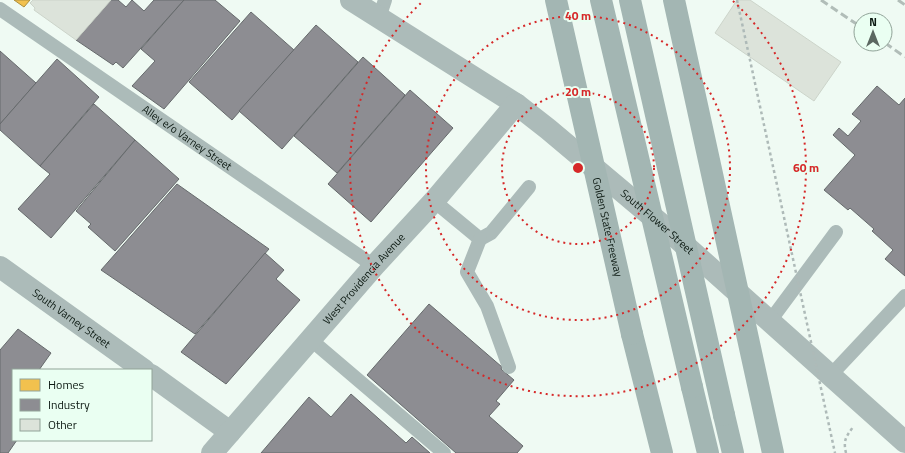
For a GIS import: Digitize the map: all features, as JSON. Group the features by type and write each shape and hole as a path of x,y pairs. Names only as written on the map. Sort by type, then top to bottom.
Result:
{"highway":[{"name":"Golden State Freeway","path":"556,0 632,334 662,453"},
{"path":"601,0 708,453"},
{"path":"630,0 733,453"},
{"path":"674,0 773,453"}],"street":[{"name":"South Flower Street","path":"351,0 382,9 516,104 548,129 661,224 905,442"},
{"name":"West Providencia Avenue","path":"222,446 310,339 434,200 516,104"},
{"name":"South Varney Street","path":"0,267 143,369"},
{"path":"152,376 222,446"}],"lane":[{"name":"Alley e/o Varney Street","path":"0,8 374,266"},
{"path":"509,367 487,306 467,272 480,239 491,233 529,188"},
{"path":"434,200 480,239"},
{"path":"770,321 836,232"},
{"path":"830,376 905,296"},
{"path":"310,339 444,453"}],"path":[{"path":"737,0 834,453"}],"building: Homes":[{"path":"14,0 30,0 24,7"}],"building: Industry":[{"path":"111,0 118,0 126,7 132,0 144,11 154,0 184,0 123,68 116,62 113,65 76,40"},
{"path":"184,0 215,0 240,21 164,109 132,86 155,61 141,49"},
{"path":"251,12 294,50 232,120 189,82"},
{"path":"316,25 358,62 282,149 239,111"},
{"path":"0,51 36,83 0,124"},
{"path":"363,57 405,95 337,173 294,136"},
{"path":"57,59 99,97 40,166 0,130 0,124"},
{"path":"877,86 899,105 905,98 905,276 885,259 893,250 872,231 874,229 850,208 848,210 824,190 855,155 833,135 839,128 848,136 861,121 852,114"},
{"path":"410,90 453,128 371,222 328,184"},
{"path":"94,104 135,140 51,238 18,209 50,174 40,166"},
{"path":"135,140 179,179 115,251 88,227 91,224 76,211"},
{"path":"177,184 269,249 195,334 101,270"},
{"path":"265,253 284,270 276,279 300,300 226,384 181,352"},
{"path":"429,304 502,367 501,369 514,380 496,401 500,404 489,416 523,446 517,453 456,453 367,375"},
{"path":"18,329 51,353 40,369 12,369 12,441 16,441 8,453 0,453 0,350"},
{"path":"351,394 406,443 412,437 430,453 261,453 309,397 331,417"}],"building: Other":[{"path":"33,0 111,0 76,40 34,10 35,8 30,3"},
{"path":"737,0 750,0 841,62 814,101 715,33"}],"railway":[{"path":"821,0 853,22"},
{"path":"898,0 905,5"},
{"path":"893,49 905,57"}]}
